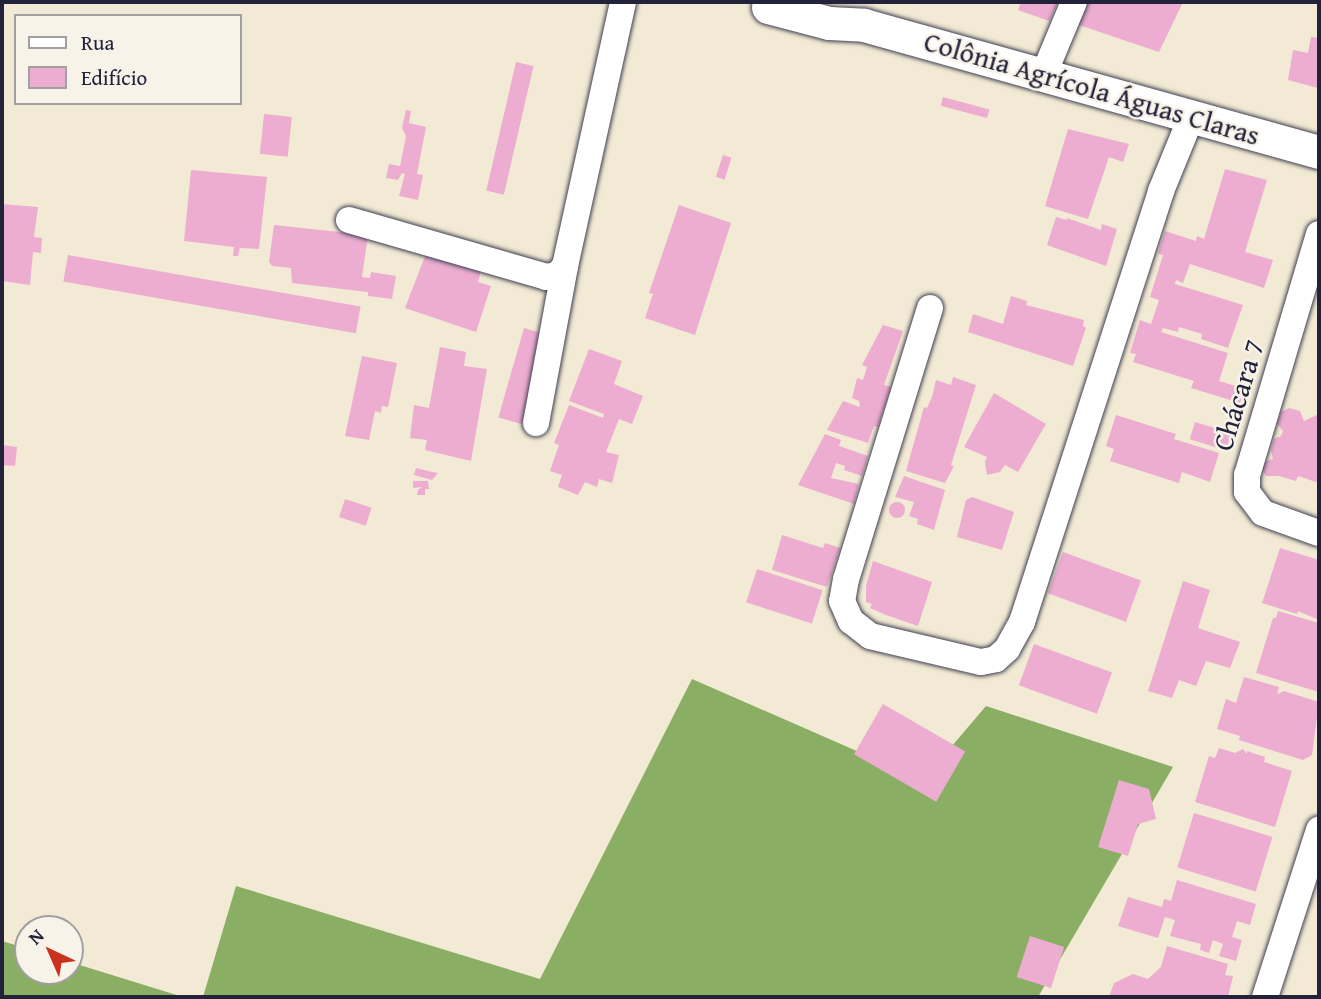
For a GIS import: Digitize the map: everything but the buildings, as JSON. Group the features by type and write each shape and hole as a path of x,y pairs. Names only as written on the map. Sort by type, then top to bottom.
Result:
{"main road":[{"name":"Colônia Agrícola Águas Claras","path":"831,2 864,25"},
{"name":"Colônia Agrícola Águas Claras","path":"763,3 829,23 864,25 1319,152"}],"street":[{"path":"536,423 565,266 623,2"},
{"path":"1043,76 1074,2"},
{"path":"930,308 846,579 842,601 851,621 870,636 981,662 996,659 1007,649 1022,622 1161,191 1192,115"},
{"path":"349,220 546,277 557,275 565,266"},
{"name":"Chácara 7","path":"1319,234 1247,475 1247,492 1262,513 1319,533"},
{"path":"1265,997 1319,830"}],"green space":[{"path":"692,679 923,780 986,706 1173,767 1038,997 203,997 236,886 540,979"},
{"path":"2,941 14,945 14,985 84,985 84,966 183,997 2,997"}]}
